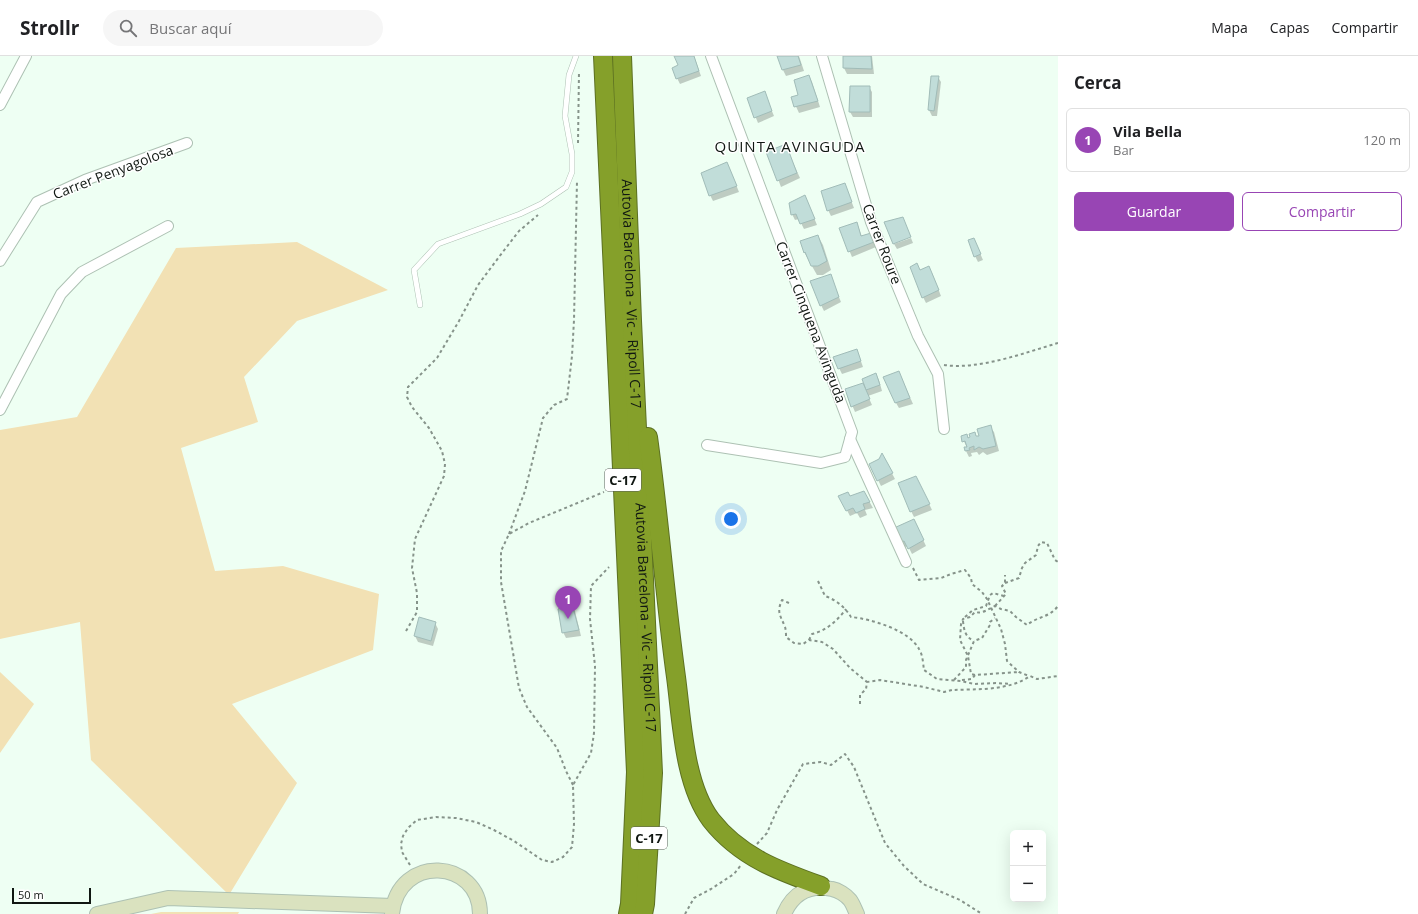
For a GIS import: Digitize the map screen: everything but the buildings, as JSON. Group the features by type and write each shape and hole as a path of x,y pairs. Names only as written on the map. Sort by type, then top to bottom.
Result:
{"highway":[{"name":"Autovia Barcelona - Vic - Ripoll C-17","path":"603,56 636,772 636,909"},
{"name":"Autovia Barcelona - Vic - Ripoll C-17","path":"622,56 632,321 653,773 636,909"},
{"path":"632,321 652,470 671,642 686,759 696,791 711,819 726,836 749,855 774,869 821,886"}],"street":[{"path":"0,105 26,56"},
{"name":"Carrer Cinquena Avinguda","path":"707,445 821,463 845,457 852,432 711,56"},
{"name":"Carrer Roure","path":"822,56 872,222 918,336 938,374 944,429"},
{"name":"Carrer Penyagolosa","path":"0,261 37,202 85,180 186,143"},
{"path":"0,410 61,294 82,272 168,226"},
{"path":"850,439 906,562"},
{"path":"97,914 168,898 392,910 396,896 401,887 408,880 416,874 425,871 439,870 453,873 461,878 474,891 478,900 480,914"},
{"path":"784,914 792,899 805,890 821,886 837,890 850,900 857,914"}],"lane":[{"path":"420,305 414,270 438,244 520,214 541,204 566,187 572,172 572,154 565,116 569,75 576,56"}],"path":[{"path":"578,148 579,69"},
{"path":"416,874 402,852 401,844 403,836 408,828 417,820 436,817 476,822 514,841 542,860 552,862 563,857 572,847 574,809 573,785 557,748 527,707 519,688 501,582 501,551 525,491 543,418 554,405 567,399 575,313 577,180"},
{"path":"406,631 417,612 417,593 412,568 415,539 444,476 445,464 442,451 429,428 412,408 407,397 408,388 437,358 478,285 502,253 519,231 541,212"},
{"path":"930,359 944,365 958,367 995,361 1058,343"},
{"path":"509,534 529,523 604,492"},
{"path":"1005,583 1019,578 1025,563 1036,555 1038,546 1042,542 1047,543 1055,560 1058,562"},
{"path":"906,562 913,568 919,580 941,578 965,570 971,578 972,584 982,592 1001,628 1007,661 1019,672 1037,679 1058,676"},
{"path":"573,785 591,753 594,733 595,666 590,618 591,586 608,567"},
{"path":"963,619 970,617 975,612 978,613 995,606 1006,594 1002,586 1005,583 1005,575"},
{"path":"818,581 825,596 835,599 838,604 846,608 851,617 889,625 908,637 919,649 924,670 936,679 954,680 974,684 1010,684"},
{"path":"1004,596 993,594 990,595 986,606 973,610 963,619 961,624 960,640 968,656 971,674 1019,672"},
{"path":"789,603 782,600 778,610 785,627 786,637 794,643 803,644 809,640 812,634 817,633 839,618 846,608"},
{"path":"995,606 1010,611 1027,625 1034,620 1051,614 1058,606"},
{"path":"954,680 966,667 966,660 974,641 982,638 990,625 990,622 995,618"},
{"path":"963,619 966,636 974,641"},
{"path":"809,640 822,642 833,649 850,668 867,682 880,680 924,687 944,692 952,690 987,688 1010,684 1024,681 1030,676"},
{"path":"959,681 972,679 975,675"},
{"path":"860,704 860,695 866,689 867,682"},
{"path":"685,914 694,898 734,874 767,833 777,810 803,764 821,762 830,765 845,754 854,767 886,843 904,866 923,884 960,900 982,914"}],"shaded area":[{"path":"297,242 388,290 297,321 244,377 258,422 181,448 215,571 283,566 379,594 373,650 232,704 297,783 229,895 91,760 80,622 0,639 0,430 77,417 176,248"},
{"path":"0,672 34,704 0,753"},
{"path":"161,912 239,912 238,914 151,914"}],"place":[{"name":"Vila Bella","path":"568,619"}],"district":[{"name":"QUINTA AVINGUDA","path":"790,147"}]}
